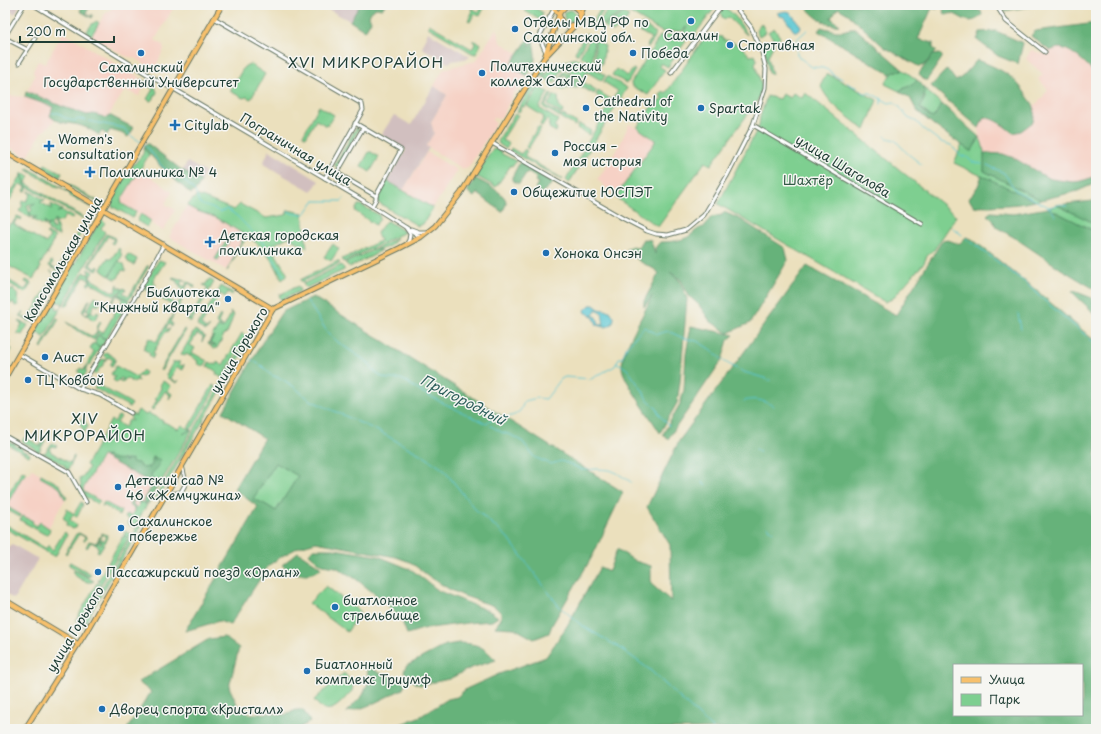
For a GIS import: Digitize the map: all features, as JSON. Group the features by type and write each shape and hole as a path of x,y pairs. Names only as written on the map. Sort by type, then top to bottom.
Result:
{"main road":[{"name":"Комсомольская улица","path":"5,378 222,5"},
{"path":"551,5 559,15"},
{"path":"559,5 569,5 576,8 580,18"},
{"path":"566,5 561,9 559,15 560,21 565,25 574,25 579,21 584,5"},
{"name":"улица Горького","path":"544,58 559,15"},
{"name":"улица Горького","path":"25,729 78,644 273,309 405,246 421,237 435,226 461,193 544,58 574,25"},
{"path":"5,152 273,309"},
{"path":"5,600 78,644"}],"street":[{"path":"24,5 5,37 26,49"},
{"name":"Пограничная улица","path":"34,5 165,85 404,225 421,237"},
{"path":"671,73 722,5"},
{"path":"492,143 624,219 648,231 656,234 668,235 686,230 698,221 712,204 737,159 753,125 765,88 766,78 764,58 758,41 748,22 734,5"},
{"path":"973,5 986,5"},
{"path":"996,5 1006,21 1045,52"},
{"path":"546,52 539,37 554,9"},
{"path":"214,18 361,102 363,110 325,178"},
{"path":"19,63 26,49 35,38"},
{"path":"355,123 401,150 372,206"},
{"name":"улица Шагалова","path":"753,125 922,224"},
{"path":"337,173 363,128"},
{"path":"329,169 376,196"},
{"path":"404,225 410,234 409,240 405,246"},
{"name":"Пограничная улица","path":"404,225 419,232 426,232"},
{"path":"80,389 164,244"},
{"path":"19,354 80,389 100,395 131,413"},
{"path":"5,436 69,472 86,502"},
{"path":"165,496 181,492 186,483 182,465"}],"shaded area":[{"path":"5,5 20,5 15,14 5,8"},
{"path":"113,5 175,5 155,40 163,45 164,49 154,70 134,58 125,56 91,36 105,14"},
{"path":"320,5 360,5 350,21"},
{"path":"497,27 500,42 519,54 511,65 527,76 514,93 501,118 498,119 493,117 492,120 496,123 469,167 462,169 426,146 434,133 431,122 447,95 434,86 443,70 476,61"},
{"path":"63,32 147,82 139,96 125,90 107,118 94,114 87,115 61,106 27,91 35,76 33,71 38,61 45,64"},
{"path":"428,32 469,56 469,58 448,63 422,48"},
{"path":"1060,48 1074,54 1093,71 1096,76 1096,176 1082,181 1070,182 1046,177 1014,158 1003,154 984,153 982,141 979,137 979,128 984,117 990,118 1013,133 1035,112 1034,106 1048,89 1038,79 1043,74 1026,59 1031,50 1042,54 1048,49 1050,51"},
{"path":"434,86 447,95 431,122 434,133 426,146 429,148 403,190 387,181 406,150 381,135 394,115 411,125"},
{"path":"5,95 25,97 53,107 51,117 55,120 43,131 27,157 5,144"},
{"path":"629,124 635,127 638,126 638,128 655,140 655,142 615,197 597,179 620,144"},
{"path":"269,150 319,181 315,187 311,191 263,164"},
{"path":"427,152 457,170 433,208 403,190"},
{"path":"187,162 205,172 201,181 183,170"},
{"path":"141,169 172,192 165,204 175,210 163,231 152,224 153,222 122,204 121,200"},
{"name":"Детская городская поликлиника","path":"187,206 217,218 245,235 226,270 169,237"},
{"name":"Детский сад № 46 «Жемчужина»","path":"103,455 153,484 133,519 83,490"},
{"path":"32,469 59,485 66,498 47,530 6,506 21,479 31,472"},
{"path":"12,544 38,559 14,599 5,594 5,552"}],"green space":[{"path":"83,5 91,5 86,13 91,17 92,14 92,18 80,11"},
{"path":"360,5 385,5 382,9 376,8 371,12 369,16 371,21 365,31 350,21"},
{"path":"526,5 529,5 542,12 540,20 525,11"},
{"path":"603,5 606,6 595,24 593,22"},
{"path":"610,5 623,12 602,25 599,23"},
{"path":"617,5 717,5 692,38 683,32 687,27 682,31 662,32"},
{"path":"805,5 938,5 937,9 932,8 918,39 933,43 933,48 937,51 923,66 918,66 884,47 848,14 838,8 831,18 840,25 835,25 820,20"},
{"path":"945,5 961,5 981,11 982,15 971,21 954,14 947,15 943,12"},
{"path":"1001,5 1040,5 1004,11"},
{"path":"482,7 484,8 480,16 474,14 470,22 468,21 472,13 471,8 479,12"},
{"path":"723,8 727,9 734,15 747,35 728,17 725,20 721,16 722,15 720,13"},
{"path":"568,10 572,10 576,16 572,22 568,22 564,18 564,14"},
{"path":"624,13 629,16 627,20 613,32 603,26"},
{"path":"97,21 99,23 91,36 87,31 92,24"},
{"path":"761,23 766,32 759,36 756,30"},
{"path":"1096,23 1096,76 1085,63 1074,54 1059,48 1050,51 1031,36 1035,31"},
{"path":"429,24 472,49 475,44 473,40 481,44 476,54 428,27"},
{"path":"642,24 656,33 649,47 647,46 651,38 639,31"},
{"path":"821,27 836,31 855,28 902,69 902,71 896,71 890,74 818,31"},
{"path":"774,28 780,37 777,42 772,40 773,38 768,32"},
{"path":"996,31 1023,43 1018,64 998,56 977,40 980,32"},
{"path":"586,33 589,35 578,54 576,54 575,52"},
{"path":"677,34 686,41 668,67 661,63 659,66 665,70 648,95 632,86 631,83 660,36"},
{"name":"Spartak","path":"712,35 722,37 722,39 737,44 750,56 755,55 757,60 755,64 762,86 758,100 711,165 705,162 658,227 615,197 655,142 655,140 638,128 638,126 656,100 659,102 662,98 660,95 663,91 666,93 705,37"},
{"path":"591,37 594,39 592,63 580,56"},
{"path":"529,38 532,40 529,45 530,46 533,41 535,59 527,76 510,65"},
{"path":"595,39 605,46 602,63 599,67 594,64"},
{"path":"771,42 774,44 768,56 771,75 769,73 764,48"},
{"path":"940,54 942,58 927,80 924,80 919,75 920,72 933,55"},
{"path":"576,58 605,75 602,81 587,72 582,79 563,67 554,83 544,78 551,67 555,69 559,63"},
{"path":"977,60 999,69 1017,83 1032,103 1034,109 1033,122 1021,131 1013,133 996,121 984,117 979,128 931,86 947,69 956,81 963,76"},
{"path":"546,63 549,66 543,77 539,74"},
{"path":"250,64 265,74 251,99 246,97 243,98 230,91 244,67"},
{"path":"616,69 628,76 633,69 635,70 626,83 612,75"},
{"path":"902,69 917,80 912,85 899,91 885,84 891,74 902,71"},
{"path":"564,71 581,81 580,84 564,74 556,85"},
{"path":"828,74 877,100 865,130 840,111 825,94 821,87 823,79"},
{"path":"607,76 627,88 569,183 566,180 610,104 596,95 598,91 612,100 618,91 604,82"},
{"path":"565,77 579,85 577,88 570,87 563,90 558,87"},
{"path":"141,79 155,87 157,92 153,100 150,101 147,99 153,89 140,80"},
{"path":"917,80 924,89 924,96 920,107 921,109 932,118 941,105 943,105 979,137 972,151 935,126 917,111 910,98 899,91 912,85"},
{"path":"583,82 596,90 594,94 580,86"},
{"path":"533,84 537,86 525,107 523,106 519,112 517,111"},
{"path":"923,86 943,105 941,105 932,118 920,107 925,98"},
{"path":"539,87 548,92 539,108 558,120 554,127 557,129 556,132 549,128 550,124 547,119 542,126 540,125 544,117 527,106"},
{"path":"26,91 87,115 94,114 107,118 109,115 134,128 128,137 110,130 107,135 102,131 99,135 82,126 57,121 50,116 53,107 25,97"},
{"name":"Шахтёр","path":"793,93 802,98 805,93 812,98 956,217 934,250 927,256 924,263 892,299 885,302 718,204 759,126 760,117 767,96 779,99 782,94 790,98"},
{"path":"550,94 552,95 545,106 561,115 560,117 543,107"},
{"path":"554,95 558,97 559,106 563,111 562,114 548,105"},
{"path":"319,106 334,115 327,126 316,120 306,137 303,135"},
{"path":"515,114 518,115 502,140 509,144 506,149 499,144 498,140"},
{"path":"563,115 577,123 575,126 561,118"},
{"path":"579,124 591,131 589,135 577,128"},
{"path":"538,127 541,128 528,149 526,147"},
{"path":"356,128 359,129 338,165 340,167 339,168 335,166 335,164"},
{"path":"979,137 983,149 984,171 1041,200 1035,201 954,163 962,145 970,151 977,143"},
{"path":"147,143 179,168 201,181 197,189 191,194 164,170 144,148"},
{"path":"144,148 149,155 121,200 122,204 136,212 133,218 113,207 111,203 129,170 143,154"},
{"path":"511,148 521,154 525,149 527,151 525,157 563,179 562,180 510,151"},
{"path":"494,149 501,151 502,154 516,161 513,166 511,165 496,187 476,176"},
{"path":"369,152 379,157 370,172 361,166"},
{"path":"984,153 1003,154 1014,158 1051,179 1073,182 1082,181 1096,176 1096,183 1078,191 1041,200 984,171"},
{"path":"31,161 60,179 59,180 31,164"},
{"path":"520,162 554,181 553,183 539,195 540,191 535,188 538,183 535,181 537,178 527,172 519,184 512,180 512,177"},
{"path":"45,164 62,173 60,177 43,167"},
{"path":"28,168 76,196 92,208 70,196 70,194 60,187 58,188 27,170"},
{"path":"22,173 30,177 26,182 27,184 84,218 81,218 26,186"},
{"path":"22,174 26,187 20,184 19,185 5,208 5,203"},
{"path":"982,175 1035,201 1018,204 974,207 969,199 978,186"},
{"path":"475,178 498,191 505,198 506,205 502,212 477,193 474,197 468,192"},
{"path":"63,181 96,200 97,202 63,183"},
{"path":"387,181 433,208 423,224 418,226 377,202"},
{"path":"29,191 45,200 40,202 52,209 51,204 62,210 57,212 63,211 73,217 72,219 65,216 62,221 56,223 55,219 55,223 53,222 51,225 53,229 55,228 54,224 56,224 59,236 48,231 49,229 46,227 50,224 46,225 44,221 45,226 32,219 37,217 32,217 30,212 32,210 29,207 36,203 27,205 31,218 19,211 23,205 21,204 23,201 27,201 31,194 28,192"},
{"path":"196,196 234,210 240,204 266,218 286,215 288,210 303,213 307,248 288,237 271,246 288,275 282,280 269,255 247,236 227,271 245,235 217,218 187,206"},
{"path":"1096,199 1096,224 1057,205 1093,201"},
{"path":"358,205 361,205 379,215 380,219 375,225 355,211"},
{"path":"1057,205 1096,224 1096,232 1048,208"},
{"path":"1048,208 1096,232 1096,290 996,227 993,220 987,215 991,212 1013,214"},
{"path":"724,212 740,219 785,248 788,260 750,323 728,333 710,321 699,305 689,296 681,280 670,272 680,281 687,299 677,403 660,433 632,389 623,373 622,367 625,351 652,296 644,307 644,301 659,273 639,261 626,249 632,246 638,247 643,239 651,240 655,254 655,248 660,242 674,241 688,237 704,227 711,217 722,215"},
{"path":"141,214 151,221 147,227 137,221"},
{"path":"17,216 22,218 21,220 18,218 14,223 15,225 46,243 50,237 46,234 47,233 55,237 49,250 50,251 47,252 49,254 47,253 40,265 41,267 33,279 5,264 5,232 10,223 12,224"},
{"path":"101,219 105,223 101,228 105,232 62,306 63,304 60,302 58,303 54,299"},
{"path":"386,221 405,232 344,262 342,259 380,241 377,233"},
{"path":"83,225 85,226 59,272 49,266 51,261 53,262 51,266 56,269 58,268"},
{"path":"106,234 114,237 115,240 113,244 111,243 114,239 108,236 90,265 96,269 98,266 97,271 88,266"},
{"path":"230,235 232,236 218,260 215,259"},
{"path":"966,237 972,239 1037,291 1096,342 1096,729 389,729 421,716 448,699 457,697 466,689 499,674 546,657 567,626 600,567 609,571 617,549 635,561 651,566 651,584 671,601 670,545 647,507 679,441 807,266 896,315 942,241 948,240 959,244"},
{"path":"397,238 388,247 375,249"},
{"path":"333,244 339,249 331,261 324,257"},
{"path":"119,248 122,256 109,276 101,269 107,259 111,259"},
{"path":"373,250 381,250 350,267 345,263"},
{"path":"128,254 137,259 134,265 128,262 126,257"},
{"path":"119,260 124,264 126,271 122,270 118,278 115,279 110,276"},
{"path":"159,260 165,262 153,280 153,283 156,284 152,289 144,284"},
{"path":"338,261 340,263 302,282 300,280"},
{"path":"341,265 344,270 306,288 303,284"},
{"path":"147,266 149,266 129,300 119,294 124,288 126,289 123,293 129,296"},
{"path":"88,269 93,272 90,277 91,279 113,292 115,292 118,284 118,287 123,289 114,296 91,283"},
{"path":"50,271 57,275 30,322 21,317 21,314 23,311 22,316 27,319 29,318 55,274"},
{"path":"84,272 89,275 91,282 89,285 87,284 90,280 84,277 67,306 65,305"},
{"path":"59,276 60,276 32,323"},
{"path":"173,277 183,279 194,285 195,288 189,283 183,291 177,281 172,279","holes":["183,279 187,282 185,287 180,284"]},
{"path":"5,278 25,290 29,284 25,282 26,280 31,284 25,293 5,281"},
{"path":"209,279 214,282 191,322 187,318 190,319 208,288 203,285 206,284"},
{"path":"143,285 177,305 181,299 182,300 179,306 181,307 180,310 143,288"},
{"path":"221,286 233,293 232,295 228,292 225,297 218,292"},
{"path":"298,286 300,291 281,300 279,295"},
{"path":"14,289 13,290 18,295 17,299 19,300 19,305 15,306 13,302 10,304 7,298 9,296 5,293"},
{"path":"1074,291 1092,298 1096,306 1096,318 1091,310 1072,292"},
{"path":"217,293 220,294 201,325 206,329 210,326 206,331 197,326"},
{"path":"118,294 129,301 106,339 98,334 97,330 103,333 123,299 117,295"},
{"path":"95,296 102,300 98,306 95,304 87,316 85,314 87,315 89,311 86,309 88,309"},
{"path":"313,297 623,492 593,555 552,625 549,633 534,639 514,628 495,627 501,619 501,613 494,606 464,596 449,589 410,562 396,557 316,542 299,547 269,565 230,625 219,621 185,631 258,507 234,489 264,438 223,412 263,341 282,312","holes":["276,463 298,476 276,511 253,499"]},
{"path":"90,300 83,312 82,311"},
{"path":"51,305 57,306 56,308 59,310 61,308 44,337 37,333 31,344 29,343"},
{"path":"91,311 95,314 97,311 99,313 96,319 93,320 88,316"},
{"path":"230,312 234,315 228,331 222,336 223,337 217,348 214,349 211,347 212,345 216,346 210,343 214,336 209,343 211,344 210,346 208,344 214,332 216,333 215,332 218,327 223,328 217,325 216,322 220,315 221,316 218,323 224,327 231,314"},
{"path":"173,314 170,322 173,324 171,327 169,324 166,328 168,330 170,328 168,332 166,331 153,353 154,355 152,359 149,355 150,353 143,349 149,338 156,342"},
{"path":"57,318 59,319 42,348 41,347"},
{"path":"19,321 28,325 22,335 17,333 22,324 18,322"},
{"path":"66,322 93,337 96,332 97,334 94,340 75,329"},
{"path":"691,326 734,335 728,340 722,360 668,439 663,434 680,404 684,390 686,354"},
{"path":"184,329 186,330 161,371 160,370"},
{"path":"195,330 205,337 202,342 203,337 197,334 190,345 195,348 190,356 186,354 185,356 181,354"},
{"path":"242,333 246,336 222,378 216,374 217,372 208,366 207,367 209,362 216,365 217,362 223,365"},
{"path":"98,335 106,340 101,347 96,344 95,341"},
{"path":"5,339 11,342 9,347 12,349 5,362"},
{"path":"93,343 100,347 90,365 89,364 85,370 87,371 81,381 80,380 83,375 78,372 80,368 84,370 94,352 90,349"},
{"path":"244,344 245,348 228,378 224,378"},
{"path":"106,352 115,358 112,366 110,365 113,360 108,357 107,359 103,355"},
{"path":"193,353 207,361 205,365 202,366 197,363 198,361 190,356"},
{"path":"102,359 106,360 95,375 93,373"},
{"path":"173,362 180,362 179,364 182,366 184,364 183,370 177,367 170,378 176,382 179,380 177,383 167,378 166,375"},
{"path":"116,366 136,377 143,370 145,373 142,377 139,376 137,378 139,381 137,380 133,382 126,378 122,383 119,381 122,381 123,379 121,378 116,382 113,380 115,377 111,374"},
{"path":"163,381 171,386 168,391 172,394 169,399 170,395 165,391 153,410 151,409 157,400 155,399"},
{"path":"222,382 224,385 158,498 155,497"},
{"path":"98,385 132,404 130,407 94,388"},
{"path":"213,385 216,387 193,427 190,429 188,428"},
{"path":"138,410 146,415 148,413 163,421 162,423 164,422 178,429 182,425 190,430 183,434 192,429 158,487 105,456 102,456 83,489 84,492 100,501 98,504 82,495 79,478 81,479 89,467 86,465 111,420 114,422 118,416 121,417 117,423 125,427 129,420 132,421 130,418 133,414 135,416"},
{"path":"79,420 84,420 88,426 84,433"},
{"path":"25,437 40,446 44,440 41,439 41,437 44,439 45,441 39,452 36,452 35,449 22,441"},
{"path":"7,439 12,444 16,444 15,446 22,448 22,450 30,454 29,456 5,443 5,440"},
{"path":"52,443 57,446 52,446 50,450 51,452 70,463 73,458 72,457 74,456 68,470 65,466 45,454 41,455 42,453 45,453"},
{"path":"107,456 114,459 125,460 125,462 126,460 132,459 132,462 138,463 143,468 152,465 152,459 155,461 156,460 152,458 153,457 159,459 159,466 152,473 151,477 155,482 161,480 148,504 143,502 153,484 104,457"},
{"path":"276,463 298,476 276,511 263,503 252,500"},
{"path":"22,471 26,473 6,506 21,515 20,517 5,509 5,500"},
{"path":"41,474 60,485 67,498 65,499 60,488 40,477"},
{"path":"133,498 135,499 132,505 137,508 140,503 136,499 147,505 134,527 128,524 130,520 125,517 127,514 131,516 135,509 129,505"},
{"path":"81,502 83,503 82,507 77,517 73,515 70,520 77,525 76,528 72,529 66,525 67,521 63,518 67,509 74,514"},
{"path":"104,502 121,511 119,516 117,513 105,506 102,506"},
{"path":"23,516 33,521 32,523 37,526 40,522 50,529 49,532 44,534 20,520"},
{"path":"140,522 142,522 139,530 82,628 80,625"},
{"path":"5,524 45,548 47,548 49,544 49,547 53,550 63,534 65,532 67,535 55,557 5,528"},
{"path":"125,531 131,534 101,584 98,581 123,536 128,538 124,535"},
{"path":"79,533 86,537 85,541 83,540 85,537 79,534 66,554 65,553 76,534"},
{"path":"102,533 107,535 108,538 99,552 97,551 99,547 91,542 87,548 86,547 89,541 96,543","holes":["102,534 106,537 104,541 100,539 99,541 102,542 101,544 98,542 96,545"]},
{"path":"313,549 334,549 378,556 412,570 439,591 491,612 498,617 492,621 423,629 407,634 402,621 385,602 356,579 336,567 322,565 309,554"},
{"path":"298,552 319,566 321,569 316,572 301,574 286,569 282,565"},
{"path":"70,562 91,574 89,577 69,565"},
{"path":"74,570 94,581 86,582 80,579 73,574"},
{"path":"97,583 101,585 79,622 76,620"},
{"name":"биатлонное стрельбище","path":"326,586 360,612 347,632 309,603"},
{"path":"224,637 239,648 229,687 240,710 251,714 269,713 286,715 296,710 303,710 310,722 297,729 127,729 151,692 138,682 209,639"},
{"path":"459,643 476,645 496,660 471,668 449,679 420,685 414,682 404,672 406,666 446,645"},
{"path":"366,664 377,672 387,676 396,677 403,681 405,684 403,689 369,706 346,712 363,695 369,681"},
{"path":"344,673 353,684 352,691 334,708 324,709 319,706 314,700"}],"water":[{"path":"786,11 790,12 801,26 798,31 794,31 784,17 777,13"},
{"path":"590,305 594,305 599,309 610,311 614,317 614,320 611,325 606,327 597,325 594,318 586,313 585,310","holes":["596,309 602,313 604,325 599,324 597,317 592,315 595,313"]}],"waterway":[{"path":"807,30 798,38 796,43 797,54 800,58 812,67 823,68 830,71 833,75 845,80 850,85 859,88 864,93 870,93 889,103 894,102 908,118 917,122 922,128 941,142 951,145 962,156 967,157 972,162 982,164"},
{"path":"881,98 881,104"},
{"name":"Пригородный","path":"52,113 59,113 63,117 73,121 79,119 86,120"},
{"name":"Пригородный","path":"89,121 124,128 131,136 141,142"},
{"path":"885,136 895,140 907,153 921,164"},
{"name":"Пригородный","path":"143,144 150,150 163,167 168,171 178,174 195,191 199,203 220,212 227,209 237,216 265,245 284,276"},
{"path":"987,165 1004,173 1016,191 1049,207 1056,216"},
{"path":"288,211 294,214 305,214 314,201 342,201 344,198"},
{"path":"1049,207 1061,204 1067,206"},
{"path":"953,228 962,235"},
{"path":"966,238 1026,283 1039,296 1096,344"},
{"name":"Пригородный","path":"306,299 328,333 339,343 369,363 373,370 380,376 388,379 401,379 441,402 501,432 511,435 523,442 534,457 541,460 551,464 561,461 583,470 610,470 631,482"},
{"path":"1018,314 1021,329"},
{"path":"486,423 494,419 511,416 519,412 525,401 537,398 546,399 561,379 565,377 591,379 615,366 619,358 622,358 627,346 644,327 657,334 668,331 683,338 697,341 734,367 744,372 767,379"},
{"path":"250,359 262,366 271,375 282,379 293,386 310,400 378,431 422,455 443,469 474,508 508,538 558,605 581,625 620,648 650,670 713,729"},
{"path":"617,364 620,364 627,369 643,391 646,398 656,407 659,414 669,426"},
{"path":"744,401 759,400 773,406"},
{"path":"756,449 761,452"},
{"path":"702,482 706,486"},
{"path":"767,527 773,531"}],"place":[{"name":"Сахалин","path":"691,21"},
{"name":"Отделы МВД РФ по Сахалинской обл.","path":"515,29"},
{"name":"Спортивная","path":"730,45"},
{"name":"Сахалинский Государственный Университет","path":"141,53"},
{"name":"Победа","path":"633,53"},
{"name":"Политехнический колледж СахГУ","path":"482,73"},
{"name":"Cathedral of the Nativity","path":"586,108"},
{"name":"Spartak","path":"701,108"},
{"name":"Citylab","path":"175,125"},
{"name":"Women's consultation","path":"49,146"},
{"name":"Россия – моя история","path":"555,153"},
{"name":"Поликлиника № 4","path":"90,172"},
{"name":"Общежитие ЮСПЭТ","path":"514,192"},
{"name":"Детская городская поликлиника","path":"210,242"},
{"name":"Хонока Онсэн","path":"546,253"},
{"name":"Библиотека \"Книжный квартал\"","path":"228,299"},
{"name":"Аист","path":"45,357"},
{"name":"ТЦ Ковбой","path":"28,380"},
{"name":"Детский сад № 46 «Жемчужина»","path":"118,487"},
{"name":"Сахалинское побережье","path":"121,528"},
{"name":"Пассажирский поезд «Орлан»","path":"98,572"},
{"name":"биатлонное стрельбище","path":"335,607"},
{"name":"Биатлонный комплекс Триумф","path":"307,671"},
{"name":"Дворец спорта «Кристалл»","path":"102,709"}],"district":[{"name":"XVI МИКРОРАЙОН","path":"366,63"},
{"name":"XIV МИКРОРАЙОН","path":"85,428"}]}
